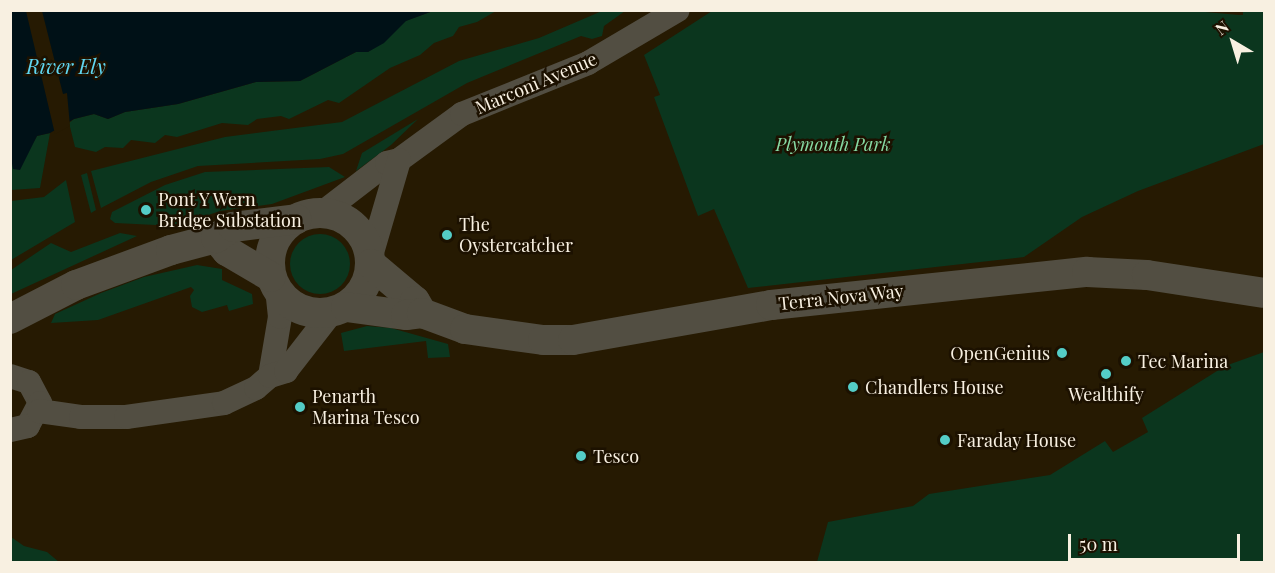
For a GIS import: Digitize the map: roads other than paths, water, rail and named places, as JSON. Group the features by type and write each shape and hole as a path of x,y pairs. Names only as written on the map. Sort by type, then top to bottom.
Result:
{"street":[{"name":"Marconi Avenue","path":"309,216 387,163 399,160 462,114 588,63 678,10"},
{"path":"39,411 103,418 194,410 240,398 270,376 286,371 338,310 358,298 368,279 371,260 399,160"},
{"path":"270,376 280,317 268,260 272,245 309,216"},
{"path":"10,319 76,285 171,249 216,238 233,226 309,216 347,220 367,240 371,260 415,301 422,313"},
{"path":"216,238 226,251 274,283 300,310 338,310"},
{"name":"Terra Nova Way","path":"338,310 406,315 422,313 493,334 573,340 771,304 1088,272 1147,275 1264,293"},
{"path":"10,376 22,378 35,388 39,411 28,426 10,430"}],"water":[{"name":"River Ely","path":"10,11 433,11 406,21 384,43 368,52 356,52 300,81 256,82 178,104 125,112 108,119 94,114 74,119 50,133 37,136 20,170 13,169 11,158"}],"place":[{"name":"Pont Y Wern Bridge Substation","path":"146,210"},
{"name":"The Oystercatcher","path":"447,235"},
{"name":"OpenGenius","path":"1062,353"},
{"name":"Tec Marina","path":"1126,361"},
{"name":"Wealthify","path":"1106,374"},
{"name":"Chandlers House","path":"853,387"},
{"name":"Penarth Marina Tesco","path":"300,407"},
{"name":"Faraday House","path":"945,440"},
{"name":"Tesco","path":"581,456"}],"park label":[{"name":"Plymouth Park","path":"833,144"}]}
